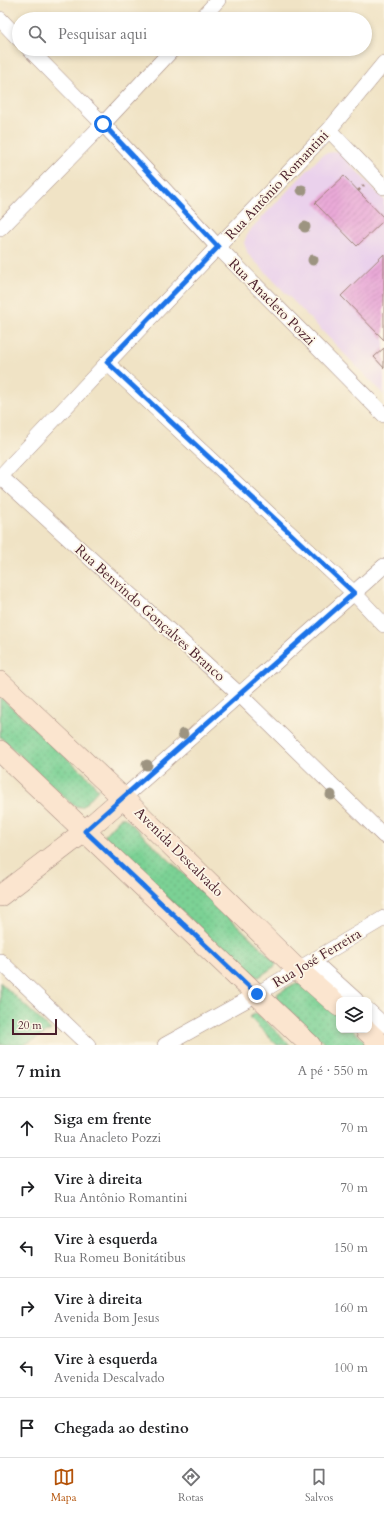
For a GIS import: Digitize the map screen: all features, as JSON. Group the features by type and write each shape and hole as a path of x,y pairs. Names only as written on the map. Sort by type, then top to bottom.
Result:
{"street":[{"path":"207,12 218,0"},
{"path":"0,20 12,32"},
{"name":"Rua Anacleto Pozzi","path":"36,56 103,124 218,247 384,415"},
{"path":"0,229 103,124 166,56"},
{"name":"Rua Antônio Romantini","path":"0,477 107,362 329,130 384,63"},
{"path":"329,130 384,187"},
{"path":"107,362 354,593 384,625"},
{"name":"Rua Benvindo Gonçalves Branco","path":"0,477 238,694 384,836"},
{"path":"0,896 85,831 384,566"},
{"name":"Avenida Descalvado","path":"0,682 123,798 305,965 336,1002"},
{"path":"0,751 310,1045"},
{"name":"Rua José Ferreira","path":"165,1045 257,994 384,918"},
{"path":"0,962 88,1045"},
{"path":"305,965 352,997"},
{"path":"372,1014 384,1024"},
{"path":"369,1033 382,1045"}],"shaded area":[{"path":"338,151 384,200 384,395 248,254 244,243 248,232 323,154"}],"green space":[{"path":"0,697 91,780 98,790 82,807 74,806 0,737"},
{"path":"120,818 125,818 276,962 275,966 259,977 250,975 106,840 105,834"},
{"path":"0,982 51,1030 24,1045 0,1045"},
{"path":"303,983 336,1014 336,1033 356,1033 369,1045 326,1045 277,999 278,993 294,984"},
{"path":"257,1013 290,1045 277,1045 249,1017"}],"building":[{"path":"344,176 384,218 384,220 357,246 315,203"},
{"path":"384,254 384,340 341,296"},
{"path":"384,348 384,368 374,357"}],"route":[{"path":"103,124 218,247 107,362 354,593 238,694 85,831 257,994"}]}
